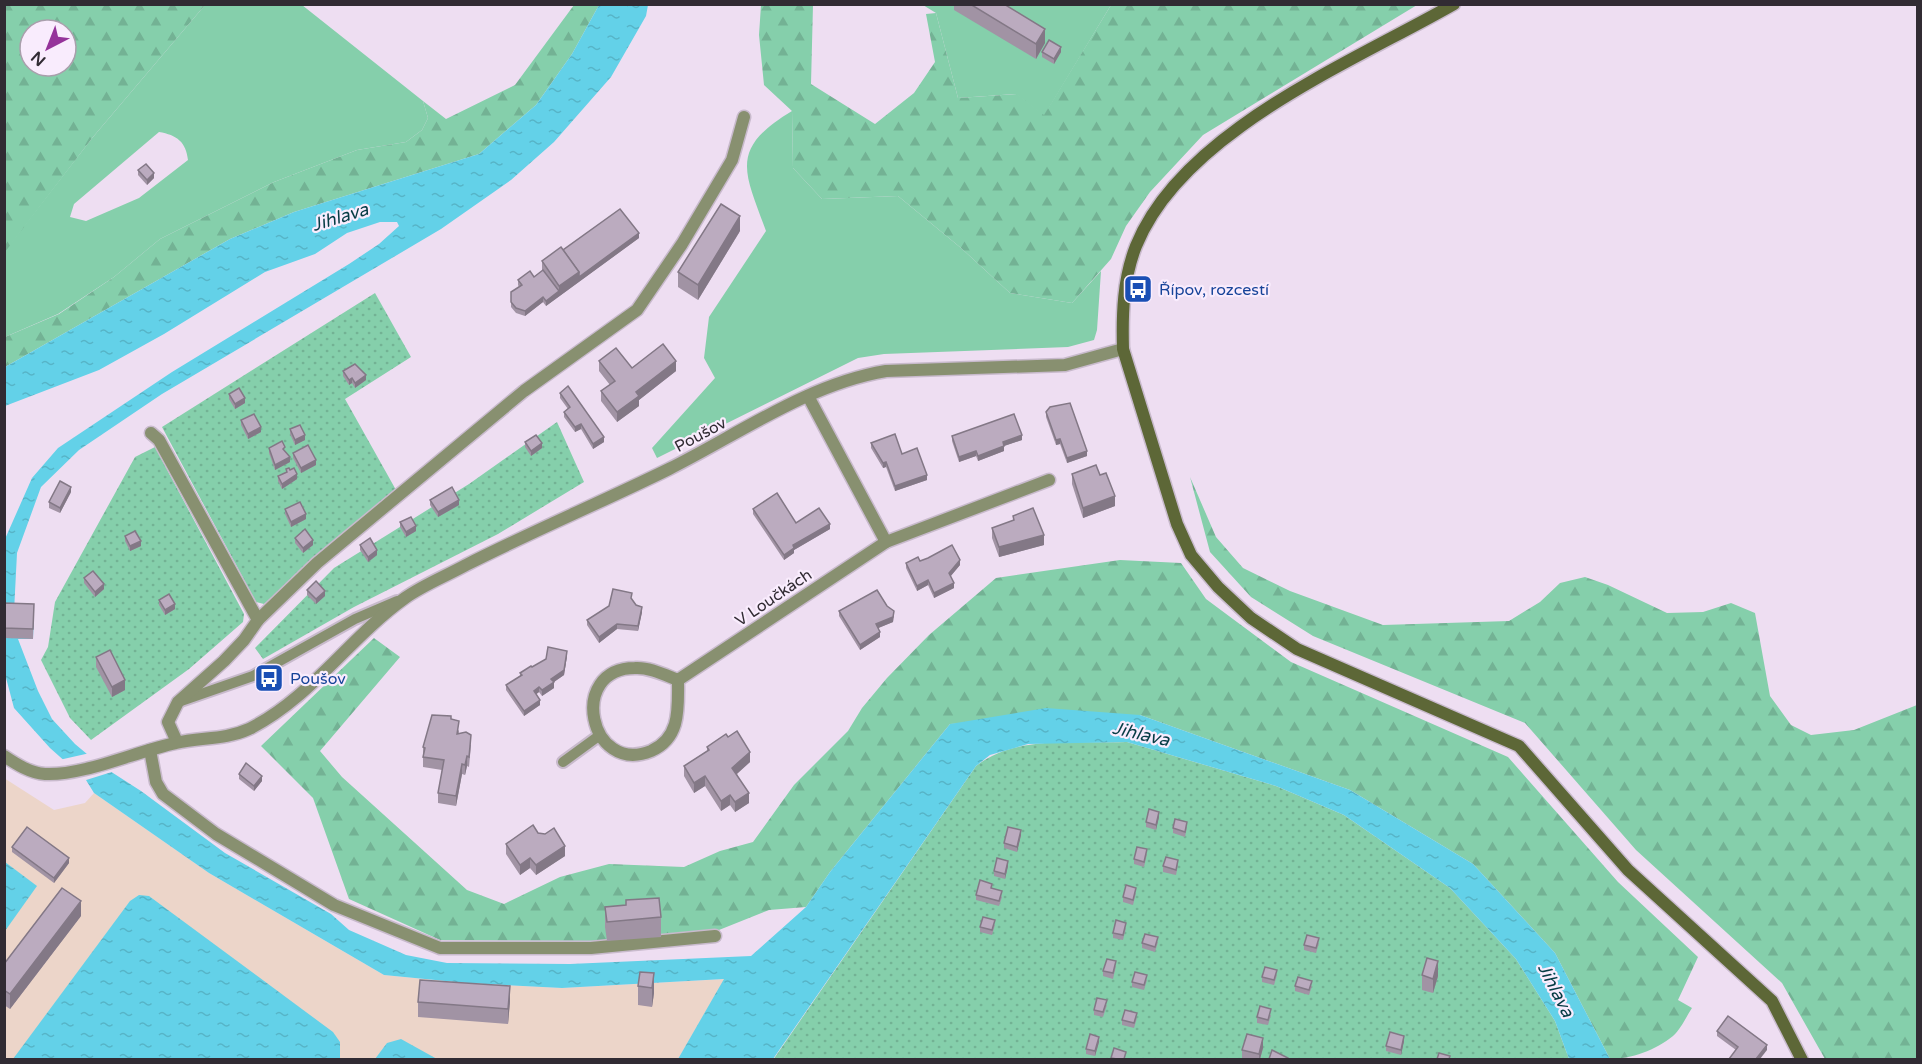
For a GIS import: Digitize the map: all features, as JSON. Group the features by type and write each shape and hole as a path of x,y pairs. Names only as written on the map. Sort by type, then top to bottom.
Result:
{"street":[{"path":"1454,4 1301,86 1218,145 1180,179 1150,219 1130,264 1122,310 1123,349 1177,524 1191,555 1218,587 1251,618 1297,649 1519,746 1628,870 1772,1000 1802,1059"},
{"path":"177,742 168,723 178,702 224,661 244,640 258,620 317,563 524,391 637,310 682,244 732,160 744,117"},
{"name":"Poušov","path":"4,756 35,772 58,774 177,742 214,739 235,733 281,712 322,675 366,630 406,597 529,532 667,469 808,396 860,375 886,371 1065,365 1123,349"},
{"path":"808,396 886,542"},
{"path":"151,433 159,440 258,620"},
{"name":"V Loučkách","path":"678,680 886,542 1049,480"},
{"path":"643,668 678,680 676,724 665,742 647,752 626,753 607,744 592,717 594,696 605,679 623,669 643,668"},
{"path":"150,750 156,782 163,794 216,834 334,904 440,948 591,948 715,936"}],"lane":[{"path":"178,702 253,676 355,619 406,597"},
{"path":"563,762 600,735"}],"shaded area":[{"path":"4,778 54,810 85,803 94,793 209,873 384,975 466,983 562,988 725,979 678,1059 5,1059"}],"green space":[{"path":"5,4 205,5 93,137 5,252"},
{"path":"205,5 302,5 423,101 428,118 422,130 406,142 357,150 274,182 160,239 114,277 58,314 5,337 4,252 93,137","holes":["159,132 180,140 188,160 139,198 86,221 70,217 74,204"]},
{"path":"574,5 599,5 572,54 536,105 479,154 294,212 230,239 5,367 5,337 59,314 114,277 160,239 274,182 357,150 406,142 422,130 428,118 423,101 446,119 515,85"},
{"path":"761,5 813,5 811,84 875,124 914,93 935,62 926,14 936,13 958,98 1017,94 1044,115 1111,5 1417,5 1203,135 1150,192 1126,226 1111,259 1072,303 1010,293 961,248 898,196 822,199 793,168 792,111 764,85 759,35"},
{"path":"923,5 1111,5 1044,116 1016,94 958,98 936,13"},
{"path":"792,111 793,168 822,199 898,196 961,248 1010,293 1072,303 1101,271 1097,330 1094,340 1068,347 884,354 858,358 657,458 652,448 715,378 704,358 709,317 766,231 748,177 747,163 750,150 758,137"},
{"path":"375,293 411,357 345,399 396,490 264,604 256,602 162,427"},
{"path":"557,422 584,482 498,534 354,607 263,659 255,648 334,568 469,484"},
{"path":"155,447 244,614 243,622 189,669 91,740 70,718 41,660 48,647 55,602 135,457"},
{"path":"1190,477 1216,537 1243,568 1290,591 1383,625 1509,621 1540,602 1560,583 1585,577 1608,585 1667,613 1703,612 1731,603 1755,613 1770,696 1791,725 1811,735 1854,730 1917,705 1917,1059 1825,1059 1782,983 1636,850 1525,723 1313,636 1251,597 1210,552"},
{"path":"1120,560 1181,563 1206,599 1291,662 1508,757 1618,882 1698,957 1678,1000 1692,1008 1676,1033 1659,1046 1643,1053 1610,1059 1555,953 1473,864 1350,790 1140,715 950,724 830,872 806,907 769,910 704,936 607,941 440,940 349,899 313,798 261,746 374,638 400,657 320,751 342,777 467,890 504,904 560,877 609,864 684,867 720,851 753,842 794,785 848,731 862,708 887,678 929,635 996,578"},
{"path":"1068,742 1127,742 1276,786 1344,815 1450,888 1516,959 1555,1021 1569,1059 773,1060 976,766 992,756 1029,745"}],"water":[{"name":"Jihlava","path":"599,5 648,5 646,16 611,77 554,142 511,180 441,229 162,394 79,450 41,487 17,553 14,612 34,614 33,639 18,639 38,691 52,719 75,744 99,764 141,791 225,853 331,914 349,930 406,955 447,963 570,964 751,956 806,907 830,872 950,724 1046,708 1140,715 1350,790 1473,864 1555,953 1610,1059 1569,1059 1555,1021 1516,959 1450,888 1344,815 1276,786 1127,742 1028,744 990,755 976,766 773,1059 678,1059 724,979 562,988 466,983 384,975 209,873 94,793 86,780 50,748 14,708 5,674 5,539 32,478 58,448 172,372 349,264 379,244 399,226 397,222 380,222 347,233 315,254 265,272 164,334 99,370 5,406 5,367 230,239 294,212 479,154 536,105 572,54"},
{"path":"5,862 37,886 5,931"},
{"path":"139,895 149,896 333,1032 340,1042 340,1059 13,1059 130,901"},
{"path":"401,1039 437,1059 375,1059 387,1043"}],"pier":[{"path":"90,753 115,771 83,781 59,760"}],"building":[{"path":"970,4 1004,4 1045,29 1036,44"},
{"path":"1049,40 1061,47 1054,59 1042,52"},
{"path":"146,164 154,173 147,180 138,170"},
{"path":"721,204 740,216 698,285 678,272"},
{"path":"620,209 639,233 579,277 579,272 563,250"},
{"path":"561,247 579,272 559,286 542,261"},
{"path":"543,270 559,291 546,301 543,297 525,311 516,308 511,302 511,292 522,285 518,280 530,271 534,277"},
{"path":"663,344 676,361 636,392 639,396 617,412 601,391 615,381 599,361 616,348 632,368"},
{"path":"355,364 366,375 355,383 352,378 349,380 343,371"},
{"path":"568,386 604,437 593,444 581,424 575,427 564,412 570,407 560,393"},
{"path":"239,388 245,398 235,404 229,394"},
{"path":"1070,403 1087,451 1067,458 1060,439 1056,440 1046,412 1050,407"},
{"path":"254,414 261,427 248,434 241,420"},
{"path":"1014,414 1022,435 1003,442 1004,446 978,456 976,451 959,457 952,436"},
{"path":"300,425 305,435 295,440 290,429"},
{"path":"895,434 902,454 917,448 927,475 895,486 886,462 883,463 871,443"},
{"path":"536,435 542,443 531,451 525,442"},
{"path":"282,441 285,447 283,449 290,457 275,465 269,448"},
{"path":"308,445 316,460 301,468 293,453"},
{"path":"1096,465 1100,475 1106,473 1115,496 1083,508 1072,474"},
{"path":"294,468 297,474 282,484 278,476 287,472 286,469 290,470"},
{"path":"60,481 71,487 60,508 49,502"},
{"path":"452,487 459,500 438,512 430,500"},
{"path":"777,493 796,523 819,508 830,524 793,545 794,548 784,555 753,509"},
{"path":"300,502 306,514 291,522 285,509"},
{"path":"1033,508 1044,535 999,547 992,528 1014,520 1013,516"},
{"path":"411,517 416,526 406,532 400,522"},
{"path":"305,529 313,540 303,548 295,538"},
{"path":"135,531 141,541 130,546 125,536"},
{"path":"370,538 377,550 368,557 360,545"},
{"path":"952,545 960,560 949,573 954,583 934,593 928,580 917,586 906,563 918,557 920,561 928,558"},
{"path":"93,571 104,584 95,592 84,578"},
{"path":"316,581 325,591 316,599 307,590"},
{"path":"613,589 632,593 631,598 636,605 642,607 638,626 617,624 599,637 587,620 609,606"},
{"path":"877,590 887,606 894,611 893,617 876,624 880,632 860,645 839,611"},
{"path":"169,594 175,604 165,610 159,600"},
{"path":"4,603 34,604 33,629 4,628"},
{"path":"548,647 567,651 564,670 551,679 554,682 542,690 539,687 534,691 540,700 524,711 506,685 522,675 520,673 546,659"},
{"path":"110,650 125,680 112,687 96,657"},
{"path":"432,715 451,716 451,719 459,721 457,734 466,732 471,735 469,757 467,756 465,765 462,764 456,796 438,793 444,760 423,757 425,748 423,747"},
{"path":"737,731 750,752 732,768 749,793 735,802 730,795 721,801 705,776 694,783 684,766 709,750 707,747 726,734 728,737"},
{"path":"246,763 262,776 254,786 239,774"},
{"path":"1149,809 1159,812 1156,825 1146,822"},
{"path":"1175,819 1187,822 1185,832 1173,828"},
{"path":"533,825 538,833 545,834 554,828 565,846 536,865 530,858 520,865 506,844"},
{"path":"27,827 69,858 54,878 12,847"},
{"path":"1008,827 1021,830 1017,847 1004,843"},
{"path":"1137,847 1147,849 1144,862 1134,859"},
{"path":"1166,857 1178,860 1176,870 1163,866"},
{"path":"997,858 1008,861 1005,874 994,871"},
{"path":"980,880 992,884 991,888 1002,891 999,901 976,895"},
{"path":"1126,885 1136,888 1133,900 1123,897"},
{"path":"62,888 81,901 10,994 4,990 4,964"},
{"path":"659,898 661,917 607,922 605,907 626,905 626,900"},
{"path":"983,917 995,920 992,930 980,927"},
{"path":"1116,920 1126,923 1123,935 1113,933"},
{"path":"1145,934 1158,937 1155,947 1142,943"},
{"path":"1307,935 1319,938 1316,948 1304,945"},
{"path":"1427,958 1438,961 1433,979 1422,975"},
{"path":"1107,959 1116,961 1113,973 1103,971"},
{"path":"1265,967 1277,970 1274,980 1262,977"},
{"path":"640,972 654,973 652,988 638,986"},
{"path":"1135,972 1147,975 1144,985 1132,982"},
{"path":"1298,977 1312,981 1309,990 1295,986"},
{"path":"420,980 510,986 508,1009 418,1002"},
{"path":"1097,998 1107,1000 1103,1012 1094,1010"},
{"path":"1260,1006 1271,1009 1268,1020 1257,1017"},
{"path":"1125,1010 1137,1013 1134,1023 1122,1020"},
{"path":"1728,1016 1767,1045 1756,1059 1729,1059 1738,1047 1717,1031"},
{"path":"1390,1032 1404,1036 1401,1050 1386,1046"},
{"path":"1090,1034 1099,1037 1095,1051 1086,1049"},
{"path":"1247,1034 1263,1038 1259,1054 1242,1050"},
{"path":"1114,1048 1126,1052 1124,1059 1111,1058"},
{"path":"1272,1050 1288,1058 1288,1059 1269,1059"},
{"path":"1439,1053 1450,1056 1449,1059 1437,1059"}],"place":[{"name":"Řípov, rozcestí","path":"1138,289"},
{"name":"Poušov","path":"269,678"}]}
